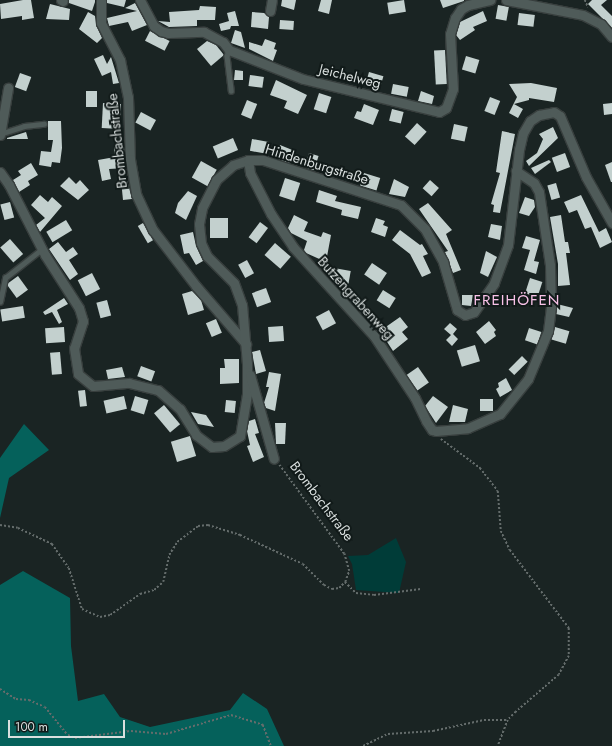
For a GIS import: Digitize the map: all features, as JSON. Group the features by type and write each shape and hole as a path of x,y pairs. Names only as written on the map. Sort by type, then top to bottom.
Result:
{"street":[{"name":"Brombachstraße","path":"100,0 101,22 120,60 128,97 130,159 136,194 153,230 196,286 246,344"},
{"name":"Jeichelweg","path":"140,0 154,26 161,31 168,33 204,32 223,42 229,50 303,79 439,112 446,108 454,89 450,34 455,18 461,9 468,5 490,0"},
{"path":"270,11 272,0"},
{"path":"506,0 583,15 601,24 612,37"},
{"path":"0,135 8,88"},
{"name":"Hindenburgstraße","path":"0,172 9,185 42,249 79,308 83,321 74,348 75,366 78,374 84,382 93,386 129,383 149,386 175,403 205,444 224,446 240,436 247,394 246,344 242,305 237,289 207,256 201,243 199,224 202,208 216,180 233,165 248,160 263,160 401,205 425,229 443,262 457,310 465,315 474,312 494,283 508,245 516,171 523,133 530,121 540,115 554,112 565,123 586,177 612,223"},
{"name":"Butzengrabenweg","path":"248,160 250,173 271,214 304,261 374,336 412,393 432,430"},
{"path":"432,430 468,428 500,414 528,378 548,331 551,306 550,265 539,192 534,183 516,171"},
{"name":"Brombachstraße","path":"247,364 274,459"}],"lane":[{"path":"229,50 227,56 231,91"},
{"path":"0,135 24,126 44,124"},
{"path":"0,302 5,278 42,249"}],"path":[{"path":"432,430 480,468 498,491 501,532 510,550 569,628 569,656 559,676 508,720 498,746"},
{"name":"Brombachstraße","path":"274,459 344,554 349,571 345,582"},
{"path":"0,526 18,528 52,544 69,568 82,609 100,617 110,615 140,594 154,590 163,582 169,556 178,542 198,526 218,528 264,545 303,564 324,585 332,589 345,582 356,593 374,596 421,589"},
{"path":"0,689 16,699 29,700 45,707 68,735 75,738 82,739 107,733 131,731 166,734 231,715 263,724 271,746"},
{"path":"363,746 388,734 433,731 484,720 508,720"}],"shaded area":[{"path":"24,424 49,450 9,478 0,518 0,458"},
{"path":"396,538 406,562 399,593 356,590 352,564 348,556 368,555"},
{"path":"23,571 70,598 71,646 78,701 104,694 120,717 150,727 230,710 243,693 267,709 284,746 0,746 0,585"}],"building":[{"path":"31,0 34,18 22,20 22,16 1,19 0,4"},
{"path":"69,0 95,0 95,2 92,11 69,3"},
{"path":"107,0 126,0 124,7 107,3"},
{"path":"282,0 296,0 294,10 281,6"},
{"path":"321,0 332,0 329,14 318,11"},
{"path":"404,0 406,12 389,15 387,3"},
{"path":"440,0 464,0 464,1 443,8"},
{"path":"592,0 607,0 601,5 612,16 612,28 588,4"},
{"path":"135,3 147,25 132,31 128,22 109,26 107,18 137,11 125,8"},
{"path":"50,4 70,9 69,20 46,19"},
{"path":"498,5 509,7 506,21 496,19"},
{"path":"200,6 216,7 215,20 197,20 197,26 169,27 158,21 170,22 169,12 199,10"},
{"path":"235,11 239,26 231,26 230,29 221,31 219,24 229,21 227,13"},
{"path":"483,11 487,21 473,27 475,30 460,40 456,35 460,22"},
{"path":"88,12 95,16 96,25 102,38 97,43 79,29"},
{"path":"252,12 264,13 269,17 268,29 251,27"},
{"path":"519,13 535,15 533,27 518,25"},
{"path":"280,20 294,21 293,30 279,29"},
{"path":"235,30 241,32 245,48 231,43"},
{"path":"150,31 170,41 165,51 145,41"},
{"path":"265,39 276,43 274,49 277,50 273,61 249,49 249,42 262,46"},
{"path":"207,41 216,45 224,55 211,66 197,49"},
{"path":"445,50 447,84 436,85 434,51"},
{"path":"103,55 107,64 111,57 119,83 113,84 111,72 102,76 94,59"},
{"path":"466,56 479,60 475,73 462,69"},
{"path":"235,70 243,71 243,80 234,80"},
{"path":"369,72 383,76 380,87 366,83"},
{"path":"20,73 31,77 26,91 15,87"},
{"path":"250,75 264,77 262,88 248,86"},
{"path":"276,80 307,95 298,114 284,108 287,101 270,95"},
{"path":"531,83 557,88 554,102 529,98 529,100 514,104 523,109 518,118 509,113 517,97 509,84"},
{"path":"393,84 409,87 407,97 391,94"},
{"path":"86,91 97,91 97,107 86,107"},
{"path":"421,91 434,96 432,104 418,101"},
{"path":"319,93 331,97 326,113 314,109"},
{"path":"490,97 500,101 495,115 484,111"},
{"path":"247,100 257,104 251,119 241,115"},
{"path":"103,103 121,104 120,129 102,128"},
{"path":"612,103 612,114 604,115 603,104"},
{"path":"364,104 379,110 373,125 354,118 357,111 361,112"},
{"path":"392,109 404,112 401,124 389,121"},
{"path":"141,112 156,120 150,131 135,123"},
{"path":"48,121 61,121 62,148 60,163 52,162 51,167 39,165 41,151 51,152 53,140 48,140"},
{"path":"417,123 427,132 415,145 405,136"},
{"path":"454,124 468,127 465,142 451,139"},
{"path":"553,127 558,138 529,166 526,161 537,153 543,139 539,134"},
{"path":"502,131 515,134 500,213 493,212 494,205 491,204 500,173 496,172"},
{"path":"26,132 28,139 7,139 7,138"},
{"path":"233,138 238,150 218,159 213,147"},
{"path":"252,139 269,142 267,154 250,151"},
{"path":"280,145 295,151 290,164 275,158"},
{"path":"114,147 124,147 126,168 109,169 111,179 102,181 98,160 115,157"},
{"path":"309,153 319,156 314,170 305,167"},
{"path":"565,153 570,167 557,172 552,158"},
{"path":"549,160 551,162 535,174 531,168"},
{"path":"201,161 217,170 208,186 192,178"},
{"path":"612,162 612,182 611,182 605,165"},
{"path":"31,163 38,175 28,181 30,185 19,192 13,180 21,175 18,171"},
{"path":"364,173 380,178 376,190 360,185"},
{"path":"69,177 76,184 80,180 89,190 78,200 60,186"},
{"path":"285,178 300,183 294,201 279,196"},
{"path":"394,179 409,187 405,197 389,194"},
{"path":"121,180 127,180 132,199 123,200"},
{"path":"430,180 439,188 432,196 423,188"},
{"path":"556,183 560,197 551,200 547,185"},
{"path":"319,190 337,196 335,201 361,207 358,219 341,215 342,210 316,202"},
{"path":"188,191 197,196 186,220 175,213 178,203"},
{"path":"40,195 48,202 52,197 62,206 40,232 36,225 45,218 31,205"},
{"path":"581,195 599,232 606,228 612,242 600,248 591,227 585,229 577,210 569,213 564,202"},
{"path":"525,197 534,200 535,207 529,216 519,213"},
{"path":"10,202 14,217 4,220 0,205"},
{"path":"428,203 452,230 446,234 461,270 453,273 445,252 448,251 419,209"},
{"path":"294,215 308,222 304,231 321,237 323,232 331,235 326,262 306,253 304,250 307,241 291,233 288,228"},
{"path":"561,215 565,242 568,242 570,253 566,253 570,285 558,286 558,264 550,217"},
{"path":"210,218 228,218 228,238 210,238"},
{"path":"376,218 385,221 383,225 388,227 385,237 371,232"},
{"path":"66,220 72,230 52,242 46,232"},
{"path":"260,222 268,228 257,243 249,237"},
{"path":"143,223 153,240 148,243 138,226"},
{"path":"491,224 502,226 500,240 488,237"},
{"path":"400,230 420,245 422,244 428,254 423,256 431,273 422,277 410,254 392,240"},
{"path":"193,232 196,246 203,261 196,265 189,253 184,254 180,235"},
{"path":"526,236 540,240 534,261 539,262 536,274 524,270 530,250 522,248"},
{"path":"10,239 23,254 13,263 0,248"},
{"path":"58,242 66,252 73,247 78,254 69,260 78,274 70,280 49,249"},
{"path":"275,243 291,257 280,269 265,255"},
{"path":"486,251 497,257 488,277 480,273"},
{"path":"247,260 254,273 245,278 238,265"},
{"path":"372,263 387,273 379,285 364,275"},
{"path":"334,268 351,271 348,284 332,281"},
{"path":"92,273 100,289 86,296 78,280"},
{"path":"18,276 28,290 17,298 7,284"},
{"path":"530,278 542,282 537,297 525,293"},
{"path":"266,288 271,302 257,307 252,293"},
{"path":"383,290 396,298 389,308 377,300"},
{"path":"192,291 201,300 204,310 188,315 182,294"},
{"path":"462,295 473,295 471,306 462,305"},
{"path":"64,298 68,304 57,310 62,322 59,324 52,312 45,315 43,312"},
{"path":"107,300 111,315 101,318 96,303"},
{"path":"557,304 573,308 569,317 556,314"},
{"path":"23,306 25,318 2,321 0,310"},
{"path":"329,310 336,323 323,330 316,317"},
{"path":"400,317 408,327 402,332 408,339 393,351 380,331"},
{"path":"216,319 222,333 212,337 206,323"},
{"path":"489,321 496,330 494,332 496,336 485,344 476,332"},
{"path":"450,323 457,329 453,334 458,339 452,346 446,340 451,335 444,329"},
{"path":"283,326 284,341 269,342 268,327"},
{"path":"64,327 65,342 46,343 45,328"},
{"path":"555,327 569,331 566,344 551,339"},
{"path":"529,328 541,332 537,344 525,340"},
{"path":"475,345 480,361 462,367 457,351"},
{"path":"260,350 266,371 256,374 252,352"},
{"path":"60,352 62,374 52,375 50,353"},
{"path":"522,356 528,362 514,375 509,369"},
{"path":"224,359 239,359 239,383 220,384 220,368 225,368"},
{"path":"141,366 155,371 151,381 137,376"},
{"path":"122,367 125,377 108,379 106,370"},
{"path":"418,367 429,383 417,391 407,375"},
{"path":"269,372 281,374 275,411 266,408 264,403 269,387 266,387"},
{"path":"506,378 512,390 500,397 496,389 499,387 498,383"},
{"path":"85,390 87,406 80,407 78,391"},
{"path":"124,396 127,409 106,413 104,401"},
{"path":"135,396 148,400 144,414 131,410"},
{"path":"433,396 448,407 436,423 425,406"},
{"path":"480,399 493,399 493,411 480,411"},
{"path":"226,400 236,401 235,413 225,412"},
{"path":"164,405 180,424 170,433 154,413"},
{"path":"453,405 468,409 465,422 449,422"},
{"path":"191,412 206,415 214,427 198,424"},
{"path":"255,419 259,433 255,434 264,457 253,462 247,446 250,445 247,431 249,421"},
{"path":"275,423 286,423 285,444 276,444"},
{"path":"190,436 196,456 177,462 171,442"}],"district":[{"name":"FREIHÖFEN","path":"517,301"}]}
